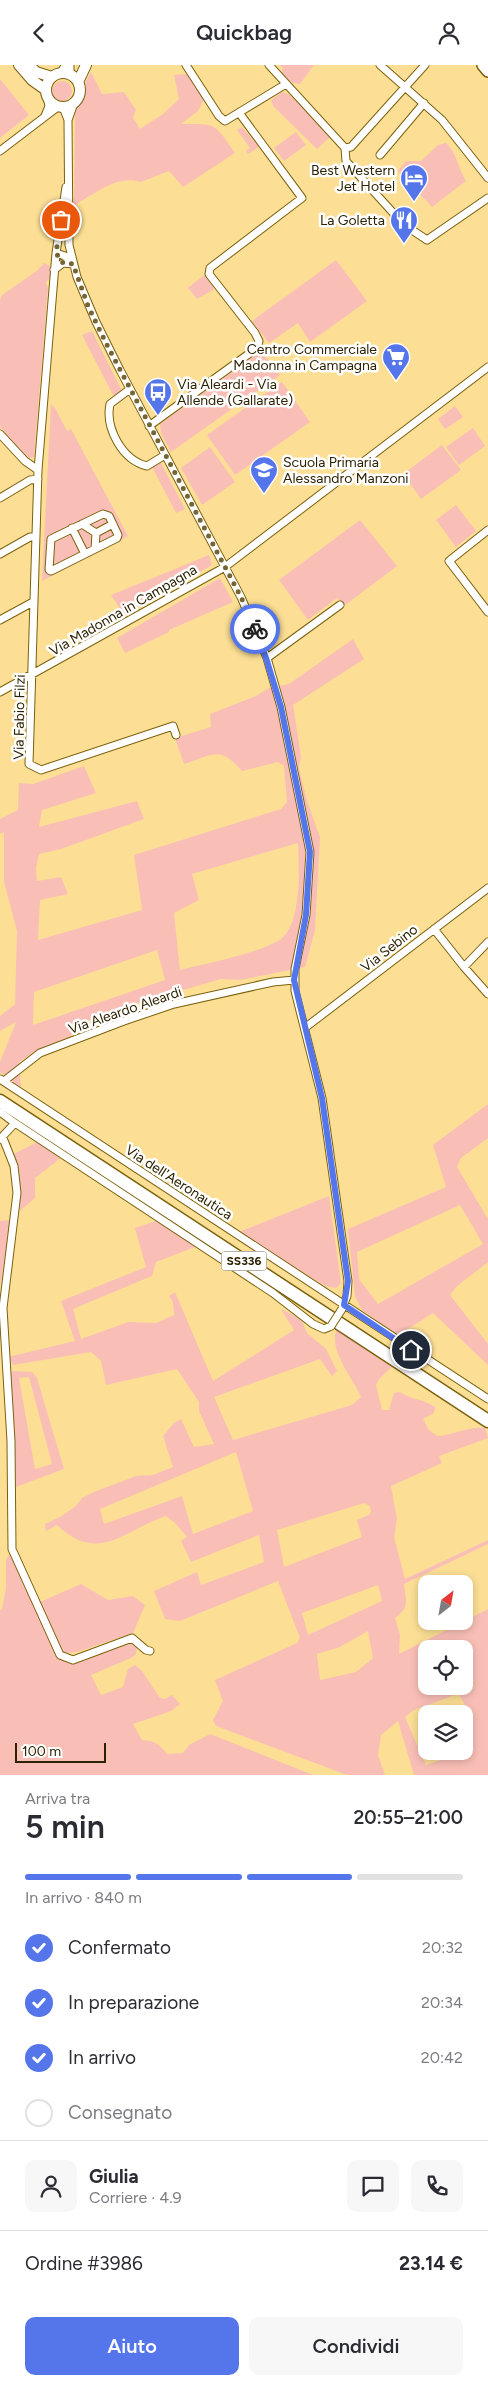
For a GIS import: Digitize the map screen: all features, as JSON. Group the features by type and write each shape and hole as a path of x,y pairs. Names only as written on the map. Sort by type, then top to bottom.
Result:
{"highway":[{"name":"SS336","path":"1,1084 488,1410"},
{"name":"SS336","path":"0,1101 488,1421"}],"main road":[{"path":"483,65 488,71"}],"street":[{"path":"0,1113 265,1287 313,1324 324,1329 331,1326 343,1307 348,1281 322,1098 294,980 306,915 310,852 281,707 266,658 241,597 92,314 72,261 69,245 69,175 62,112 52,103 47,93 19,65"},
{"path":"29,65 43,75 67,73 86,65"},
{"path":"47,93 67,73 81,65"},
{"path":"186,65 225,121 240,114 286,84"},
{"path":"269,65 345,148 346,161 396,216 427,240 488,198"},
{"path":"380,65 424,103 459,140 488,178"},
{"path":"345,148 351,147 425,65"},
{"path":"0,151 45,116 62,112 74,103 79,95 67,73"},
{"path":"45,116 49,106 47,93"},
{"path":"380,155 424,103"},
{"path":"149,425 257,348 259,341 255,333 209,274 210,268 302,198 240,114"},
{"name":"Via Fabio Filzi","path":"69,175 63,197 54,270 38,470 29,764 34,768 41,769 173,726 176,735"},
{"path":"56,253 72,261"},
{"path":"56,253 63,263"},
{"path":"54,270 63,263 72,261"},
{"name":"Via Madonna in Campagna","path":"0,693 225,567 488,367"},
{"path":"130,389 110,404 110,420 117,440 127,455 147,466 165,455"},
{"path":"0,435 25,461 38,470"},
{"path":"0,498 30,481 38,479"},
{"path":"103,514 109,516 113,524 118,537 51,571 49,570 50,539 103,514"},
{"path":"82,524 96,533"},
{"path":"96,533 113,524"},
{"path":"72,529 85,554"},
{"path":"488,530 449,561 488,612"},
{"path":"95,549 96,533"},
{"path":"0,554 30,537 36,537"},
{"path":"0,620 33,602"},
{"path":"266,658 340,605"},
{"name":"Via Sebino","path":"306,1027 488,888"},
{"path":"434,929 464,967 488,993"},
{"path":"464,967 488,942"},
{"name":"Via Aleardo Aleardi","path":"1,1084 40,1053 124,1021 174,1004 273,982 294,980"},
{"name":"Via dell'Aeronautica","path":"1,1084 343,1307 488,1399"},
{"path":"15,1123 1,1139 14,1166 17,1193 3,1308 11,1441 12,1549 60,1655 73,1660 132,1638 146,1650 150,1651"}],"shaded area":[{"path":"280,65 314,65 300,84 293,83 281,74 283,68"},
{"path":"91,72 102,94 124,92 136,110 133,118 140,129 163,114 179,99 174,75 187,74 204,99 198,111 181,124 202,124 214,127 235,153 183,187 169,171 141,182 123,181 106,186 74,205 75,112 83,99 85,83"},
{"path":"0,79 29,115 0,138"},
{"path":"58,81 66,81 72,87 72,95 66,101 58,101 52,95 52,87"},
{"path":"282,92 290,95 330,137 317,149 273,106 271,100"},
{"path":"242,127 259,147 248,154 246,151 250,148 237,130"},
{"path":"296,132 306,145 284,161 274,148"},
{"path":"446,143 453,151 466,181 432,207 398,171 406,161 421,161 438,145"},
{"path":"336,260 367,301 310,342 298,323 269,343 252,321"},
{"path":"44,263 50,266 52,274 46,283 48,288 34,457 27,458 0,427 0,300 2,295 38,270"},
{"path":"204,275 214,287 213,290 197,299 188,288"},
{"path":"92,331 122,391 113,395 82,335"},
{"path":"261,351 280,375 171,452 161,433 160,424"},
{"path":"282,382 310,422 235,475 207,435"},
{"path":"51,404 67,431 71,429 128,536 42,581"},
{"path":"455,406 463,417 445,429 438,419"},
{"path":"473,428 485,446 459,465 446,447"},
{"path":"442,445 461,470 421,499 403,474"},
{"path":"210,447 235,482 202,505 181,468"},
{"path":"161,463 185,509 176,513 152,467"},
{"path":"456,505 476,531 456,547 436,520"},
{"path":"360,520 397,566 344,606 337,598 308,620 279,580"},
{"path":"209,555 212,565 124,615 111,595"},
{"path":"220,578 233,602 169,630 169,632 125,653 117,638"},
{"path":"353,639 364,659 293,705 301,757 299,768 307,801 320,837 315,930 305,967 240,980 221,979 121,1008 76,1025 70,1037 41,1048 19,1062 21,1089 0,1072 0,1062 16,1022 0,1031 0,1016 15,1004 17,931 4,882 4,832 0,834 0,819 18,810 19,783 33,784 84,766 96,793 42,810 39,827 137,801 144,819 61,849 39,854 36,868 37,881 61,877 68,894 40,900 38,940 142,910 134,855 281,809 287,802 284,766 278,762 242,771 227,758 216,754 184,764 175,738 211,727 210,714 256,696 269,688 289,684","holes":["298,843 299,879 296,907 293,919 282,938 249,953 180,970 174,913 199,900 192,874","157,950 165,980 33,1025 34,992"]},
{"path":"488,1104 488,1138 461,1158 457,1167 488,1219 488,1262 456,1287 450,1295 488,1344 488,1365 433,1313 406,1330 433,1355 430,1359 362,1310 355,1296 348,1229 446,1187 433,1145","holes":["460,1205 483,1244 378,1304 359,1279 357,1252"]},
{"path":"39,1141 62,1157 35,1178 35,1198 20,1211 18,1176 14,1154"},
{"path":"329,1196 341,1283 336,1288 325,1286 239,1232"},
{"path":"11,1220 0,1287 0,1221"},
{"path":"159,1220 190,1240 195,1247 156,1262 152,1276 73,1309 81,1339 128,1322 156,1323 174,1315 173,1302 169,1296 175,1292 213,1381 294,1330 281,1309 301,1319 307,1333 326,1349 337,1371 332,1376 320,1359 214,1397 233,1440 352,1405 361,1397 338,1354 335,1337 337,1328 395,1364 379,1379 376,1385 382,1410 389,1410 394,1393 400,1392 435,1407 434,1413 423,1419 429,1430 437,1436 473,1428 485,1428 488,1438 439,1456 442,1463 391,1486 397,1519 394,1537 405,1579 488,1540 488,1544 423,1575 418,1575 418,1577 404,1584 406,1604 403,1611 395,1618 400,1635 399,1654 418,1644 418,1695 455,1695 428,1705 418,1705 418,1709 405,1717 418,1747 418,1760 424,1760 426,1765 440,1760 473,1760 473,1705 464,1705 459,1695 473,1695 473,1640 427,1640 446,1630 473,1630 473,1617 488,1609 488,1775 414,1775 398,1721 381,1735 378,1755 385,1775 347,1775 216,1726 213,1720 223,1701 215,1680 297,1643 300,1638 278,1581 180,1621 165,1619 154,1591 197,1572 201,1585 264,1562 259,1535 191,1562 181,1541 187,1537 166,1516 112,1541 99,1543 86,1542 72,1537 57,1525 46,1531 45,1524 76,1506 82,1498 136,1476 153,1475 173,1467 163,1436 174,1423 181,1419 194,1447 214,1444 199,1411 199,1402 177,1369 106,1385 101,1361 91,1352 13,1365 8,1357 75,1341 61,1301 146,1267 135,1228","holes":["236,1452 253,1511 193,1534 182,1496 104,1524 100,1509","364,1503 370,1506 371,1512 369,1515 357,1520 362,1537 284,1567 277,1530","378,1585 382,1601 308,1635 302,1613","368,1631 373,1658 356,1672 320,1680 317,1654 340,1647"]},
{"path":"13,1371 32,1372 37,1378 64,1469 16,1487 10,1373","holes":["29,1377 52,1464 35,1469 19,1378"]},
{"path":"10,1553 15,1559 29,1590 40,1602 81,1584 108,1600 133,1596 145,1605 133,1633 77,1652 65,1653 60,1659 72,1664 126,1644 133,1644 137,1647 136,1654 131,1658 91,1675 101,1695 123,1687 128,1669 135,1665 142,1671 160,1698 165,1699 172,1695 180,1704 171,1711 133,1724 142,1740 157,1744 167,1754 183,1753 189,1745 210,1734 313,1775 0,1775 0,1610 2,1609 6,1588 6,1560"}],"way so far":[{"path":"61,220 56,253 58,258 63,263 73,264 88,306 107,345 241,597 255,629"}],"place":[{"name":"Best Western Jet Hotel","path":"414,202"},
{"name":"La Goletta","path":"404,244"},
{"name":"Centro Commerciale Madonna in Campagna","path":"396,381"},
{"name":"Via Aleardi - Via Allende (Gallarate)","path":"158,416"},
{"name":"Scuola Primaria Alessandro Manzoni","path":"264,494"}],"route":[{"path":"255,629 281,707 310,852 306,915 294,980 295,991 306,1027 322,1098 348,1281 344,1305 411,1350"}]}
